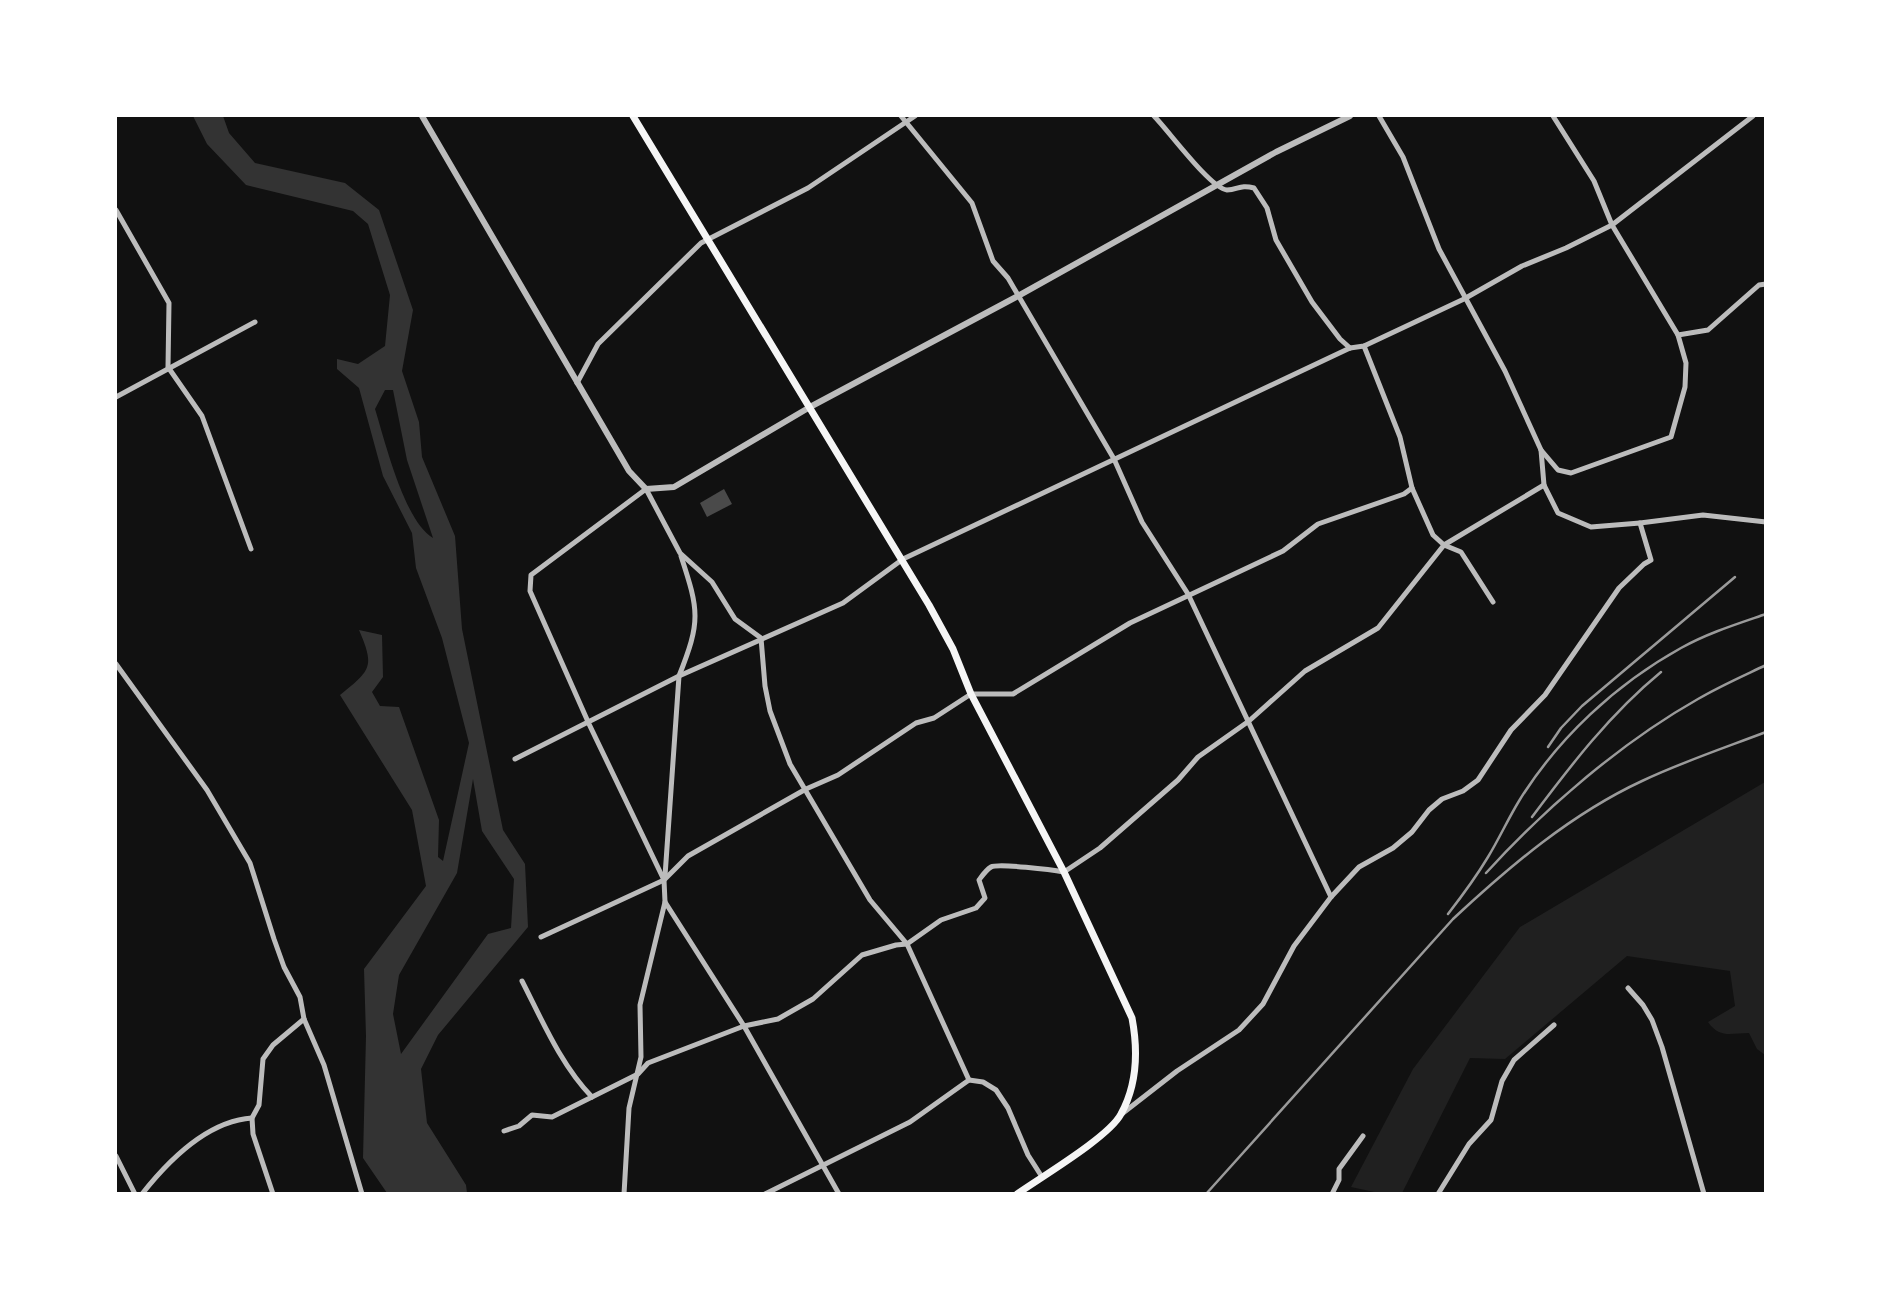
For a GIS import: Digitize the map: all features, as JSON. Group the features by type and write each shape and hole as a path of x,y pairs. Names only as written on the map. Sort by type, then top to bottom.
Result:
{"main road":[{"path":"633,116 903,559 953,649 971,694 1064,872 1132,1018 1136,1064 1121,1114 1098,1137 1017,1194"}],"street":[{"path":"422,116 629,471 646,489 680,553 696,601 696,621 691,647 679,676 664,880 665,902 639,1005 642,1057 629,1108 624,1194"},
{"path":"901,116 972,204 993,261 1008,278 1114,459 1142,522 1188,594 1331,897"},
{"path":"577,383 598,344 686,256 708,239 808,188 915,116"},
{"path":"1154,116 1188,158 1216,185 1227,190 1244,186 1254,188 1261,196 1276,240 1312,302 1350,348"},
{"path":"664,880 589,724 530,592 531,575 646,489 674,486 810,407 1342,117 1350,116"},
{"path":"1378,116 1403,157 1438,249 1505,371 1541,450 1558,470 1572,473 1671,437 1685,387 1686,363 1678,335 1612,225 1594,181 1553,116"},
{"path":"515,759 589,724 679,676 843,603 903,559 1350,348 1364,346 1464,299 1522,266 1612,225 1753,116"},
{"path":"116,210 169,303 168,367 202,416 251,549"},
{"path":"1678,335 1708,330 1759,285 1766,284"},
{"path":"116,397 255,322"},
{"path":"1364,346 1400,437 1412,488 1433,535 1444,545 1461,552 1493,602"},
{"path":"1541,450 1544,485 1558,513 1591,527 1703,515 1766,522"},
{"path":"504,1132 519,1126 532,1115 552,1117 638,1074 648,1063 744,1026 778,1019 813,999 862,955 907,944 941,920 976,908 985,898 979,880 991,867 1008,865 1064,872 1100,848 1178,780 1198,757 1249,721 1305,671 1378,628 1444,545 1544,485"},
{"path":"541,937 664,880 688,856 806,789 838,775 916,723 934,718 971,694 1013,694 1130,623 1283,551 1318,524 1404,494 1412,488"},
{"path":"1121,1114 1177,1071 1239,1030 1263,1004 1294,946 1331,897 1359,867 1393,848 1412,832 1429,810 1442,799 1463,791 1478,780 1511,730 1545,695 1619,588 1651,560 1640,523"},
{"path":"680,553 712,582 735,619 761,638 770,712 790,764 870,900 907,944 969,1080"},
{"path":"116,663 207,790 250,863 284,967 300,997 304,1019 324,1065 362,1194"},
{"path":"116,680 123,676"},
{"path":"665,902 744,1026 839,1194"},
{"path":"522,981 553,1041 583,1088 592,1097"},
{"path":"1628,988 1643,1004 1662,1046 1704,1194"},
{"path":"273,1194 253,1134 252,1118 259,1105 263,1059 273,1045 304,1019"},
{"path":"1438,1194 1469,1144 1491,1120 1502,1081 1514,1060 1554,1024"},
{"path":"765,1194 910,1122 969,1080 983,1082 996,1090 1008,1108 1028,1155 1042,1177"},
{"path":"142,1194 155,1176 211,1130 240,1119 252,1118"},
{"path":"1332,1194 1339,1180 1339,1169 1363,1136"},
{"path":"116,1156 135,1194"}],"shaded area":[{"path":"193,116 223,116 229,133 255,163 345,183 379,210 413,310 402,371 419,422 422,457 455,536 462,629 503,830 525,864 528,927 438,1035 421,1069 427,1123 466,1185 467,1193 387,1193 363,1158 366,1036 364,969 426,886 412,810 340,695 358,680 367,667 367,652 359,630 382,635 383,677 372,692 380,706 399,707 439,820 438,857 443,861 469,743 442,638 416,568 412,533 383,476 359,388 337,369 337,359 358,364 385,346 390,295 368,224 353,211 246,185 207,144","holes":["385,390 393,390 407,460 433,538 413,515 390,459 375,409","473,779 482,831 514,879 511,928 488,934 401,1054 393,1014 399,975 457,873"]},
{"path":"1765,782 1765,1055 1757,1049 1749,1033 1722,1033 1708,1022 1735,1006 1730,971 1627,956 1505,1059 1470,1058 1402,1193 1379,1193 1351,1187 1413,1069 1520,927"}],"building":[{"path":"724,489 732,504 707,517 700,503"}],"railway":[{"path":"1548,747 1561,728 1582,706 1735,577"},
{"path":"1448,914 1483,864 1534,778 1590,714 1634,678 1681,648 1712,633 1766,614"},
{"path":"1486,873 1533,824 1641,735 1698,699 1766,665"},
{"path":"1532,817 1608,723 1661,672"},
{"path":"1206,1194 1453,919 1542,842 1591,809 1642,781 1766,732"}]}
